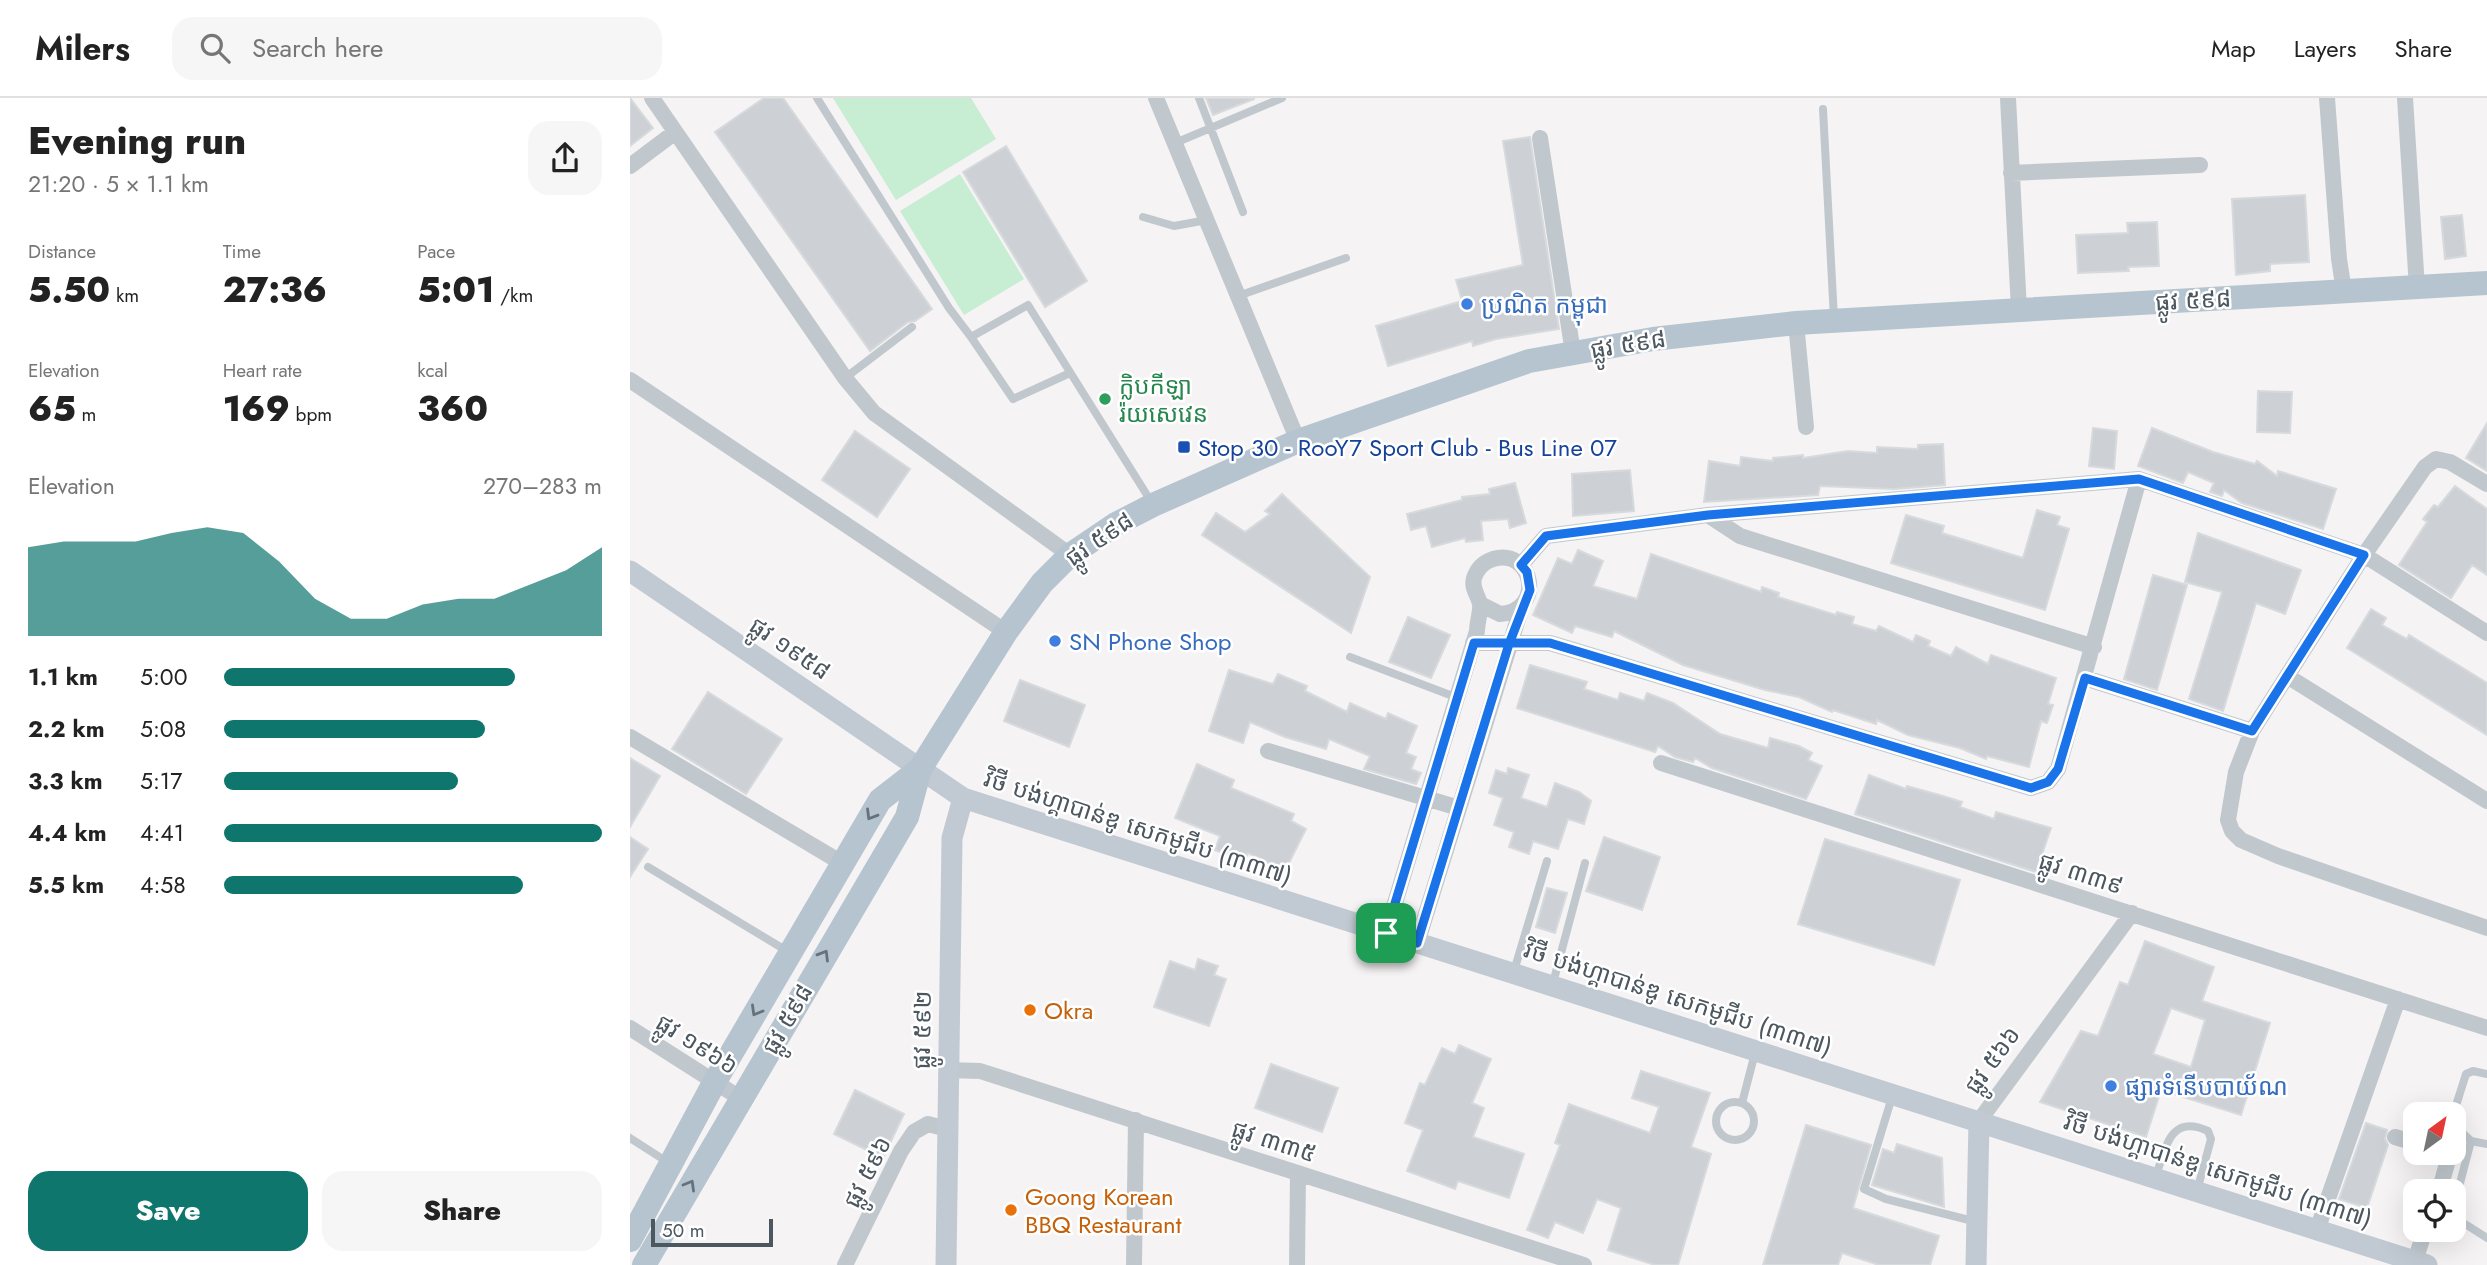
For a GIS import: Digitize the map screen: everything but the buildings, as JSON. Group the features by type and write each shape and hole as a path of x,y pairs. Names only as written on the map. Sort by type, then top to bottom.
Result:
{"main road":[{"name":"ផ្លូវ ៥៩៨","path":"644,1265 907,817 920,769 1006,632 1042,583 1070,555 1116,524 1298,441 1529,361 1573,353 1653,339 1796,323 2487,283"},
{"name":"ផ្លូវ ៥៩៨","path":"630,1240 714,1083 880,800 920,769"}],"street":[{"path":"652,98 845,378 874,413 1070,555"},
{"path":"1156,98 1298,441"},
{"path":"2008,98 2019,310"},
{"path":"2327,98 2344,292"},
{"path":"2405,98 2417,288"},
{"path":"630,166 674,133"},
{"path":"1541,138 1573,353"},
{"path":"2011,173 2200,165"},
{"path":"1796,323 1805,427"},
{"path":"630,380 1006,632"},
{"path":"2487,484 2450,462 2436,459 2425,467 2364,555 2252,731 2236,772 2228,820 2232,831 2241,840 2278,856 2487,928"},
{"path":"1474,643 1550,643 2031,788 2048,782 2058,769 2094,648 2139,479"},
{"path":"1521,565 1546,536 1708,515 2139,479 2364,555 2487,633"},
{"path":"1708,515 1740,536 2094,648"},
{"path":"1417,943 1509,644 1530,590 1527,572 1521,565 1504,558 1486,562 1475,577 1475,596 1480,604 1500,614 1522,606"},
{"name":"ផ្លូវ ១៩៥៨","path":"630,571 920,769"},
{"path":"1386,933 1474,643 1480,604"},
{"path":"2287,676 2487,801"},
{"path":"2085,678 2252,731"},
{"path":"630,737 842,863"},
{"path":"1268,751 1459,808"},
{"name":"ផ្លូវ ៣៣៩","path":"1661,764 2487,1027"},
{"name":"វិថី បង់ហ្គាបាន់ឌូ សេកមូជីប (៣៣៧)","path":"920,769 963,798 2421,1263"},
{"name":"ផ្លូវ ៥៩២","path":"946,1265 952,838 963,798"},
{"name":"ផ្លូវ ៥៦៦","path":"1976,1265 1979,1121 2132,913"},
{"path":"2317,1230 2398,999"},
{"name":"ផ្លូវ ១៩៦៦","path":"630,1028 740,1098"},
{"name":"ផ្លូវ ៣៣៥","path":"947,1070 980,1071 1584,1265"},
{"path":"1134,1265 1136,1120"},
{"name":"ផ្លូវ ៥៩៦","path":"845,1265 901,1151 914,1132 928,1124 947,1129"},
{"path":"2395,1137 2403,1139"},
{"path":"1297,1265 1298,1173"},
{"path":"2421,1263 2424,1242"}],"lane":[{"path":"817,98 949,308 1013,399 1070,373"},
{"path":"1199,98 1243,212"},
{"path":"1175,143 1282,98"},
{"path":"1823,109 1834,321"},
{"path":"1143,217 1174,226 1207,220"},
{"path":"1238,296 1346,258"},
{"path":"971,337 1028,305 1153,505"},
{"path":"845,378 912,327"},
{"path":"1350,657 1458,698"},
{"path":"1513,974 1547,861"},
{"path":"1552,986 1586,863"},
{"path":"648,867 790,952"},
{"path":"1742,1103 1756,1051"},
{"path":"2457,1102 2466,1074 2473,1071 2487,1074"},
{"path":"1893,1094 1864,1189 1886,1199 1977,1222"},
{"path":"1729,1103 1742,1103 1752,1111 1754,1129 1740,1141 1727,1139 1718,1130 1716,1117 1729,1103"},
{"path":"2155,1178 2172,1134 2179,1127 2194,1124 2208,1131 2211,1139 2197,1191"},
{"path":"2466,1137 2487,1144"},
{"path":"630,1138 672,1165"},
{"path":"2461,1179 2471,1141"},
{"path":"2466,1225 2487,1238"}],"green space":[{"path":"833,98 971,98 996,139 896,200"},
{"path":"960,174 1024,279 964,315 900,211"}],"place":[{"name":"ប្រណិត កម្ពុជា","path":"1467,304"},
{"name":"ក្លិបកីឡា រ៉យសេវេន","path":"1105,399"},
{"name":"Stop 30 - RooY7 Sport Club - Bus Line 07","path":"1184,447"},
{"name":"SN Phone Shop","path":"1055,641"},
{"name":"Okra","path":"1030,1010"},
{"name":"ផ្សារទំនើបបាយ័ណ","path":"2111,1086"},
{"name":"Goong Korean BBQ Restaurant","path":"1011,1210"}],"route":[{"path":"1386,933 1417,943 1509,644 1530,590 1527,572 1521,565 1546,536 1708,515 2139,479 2364,555 2252,731 2085,678 2058,769 2048,782 2031,788 1550,643 1509,644 1474,643 1386,933"}]}
